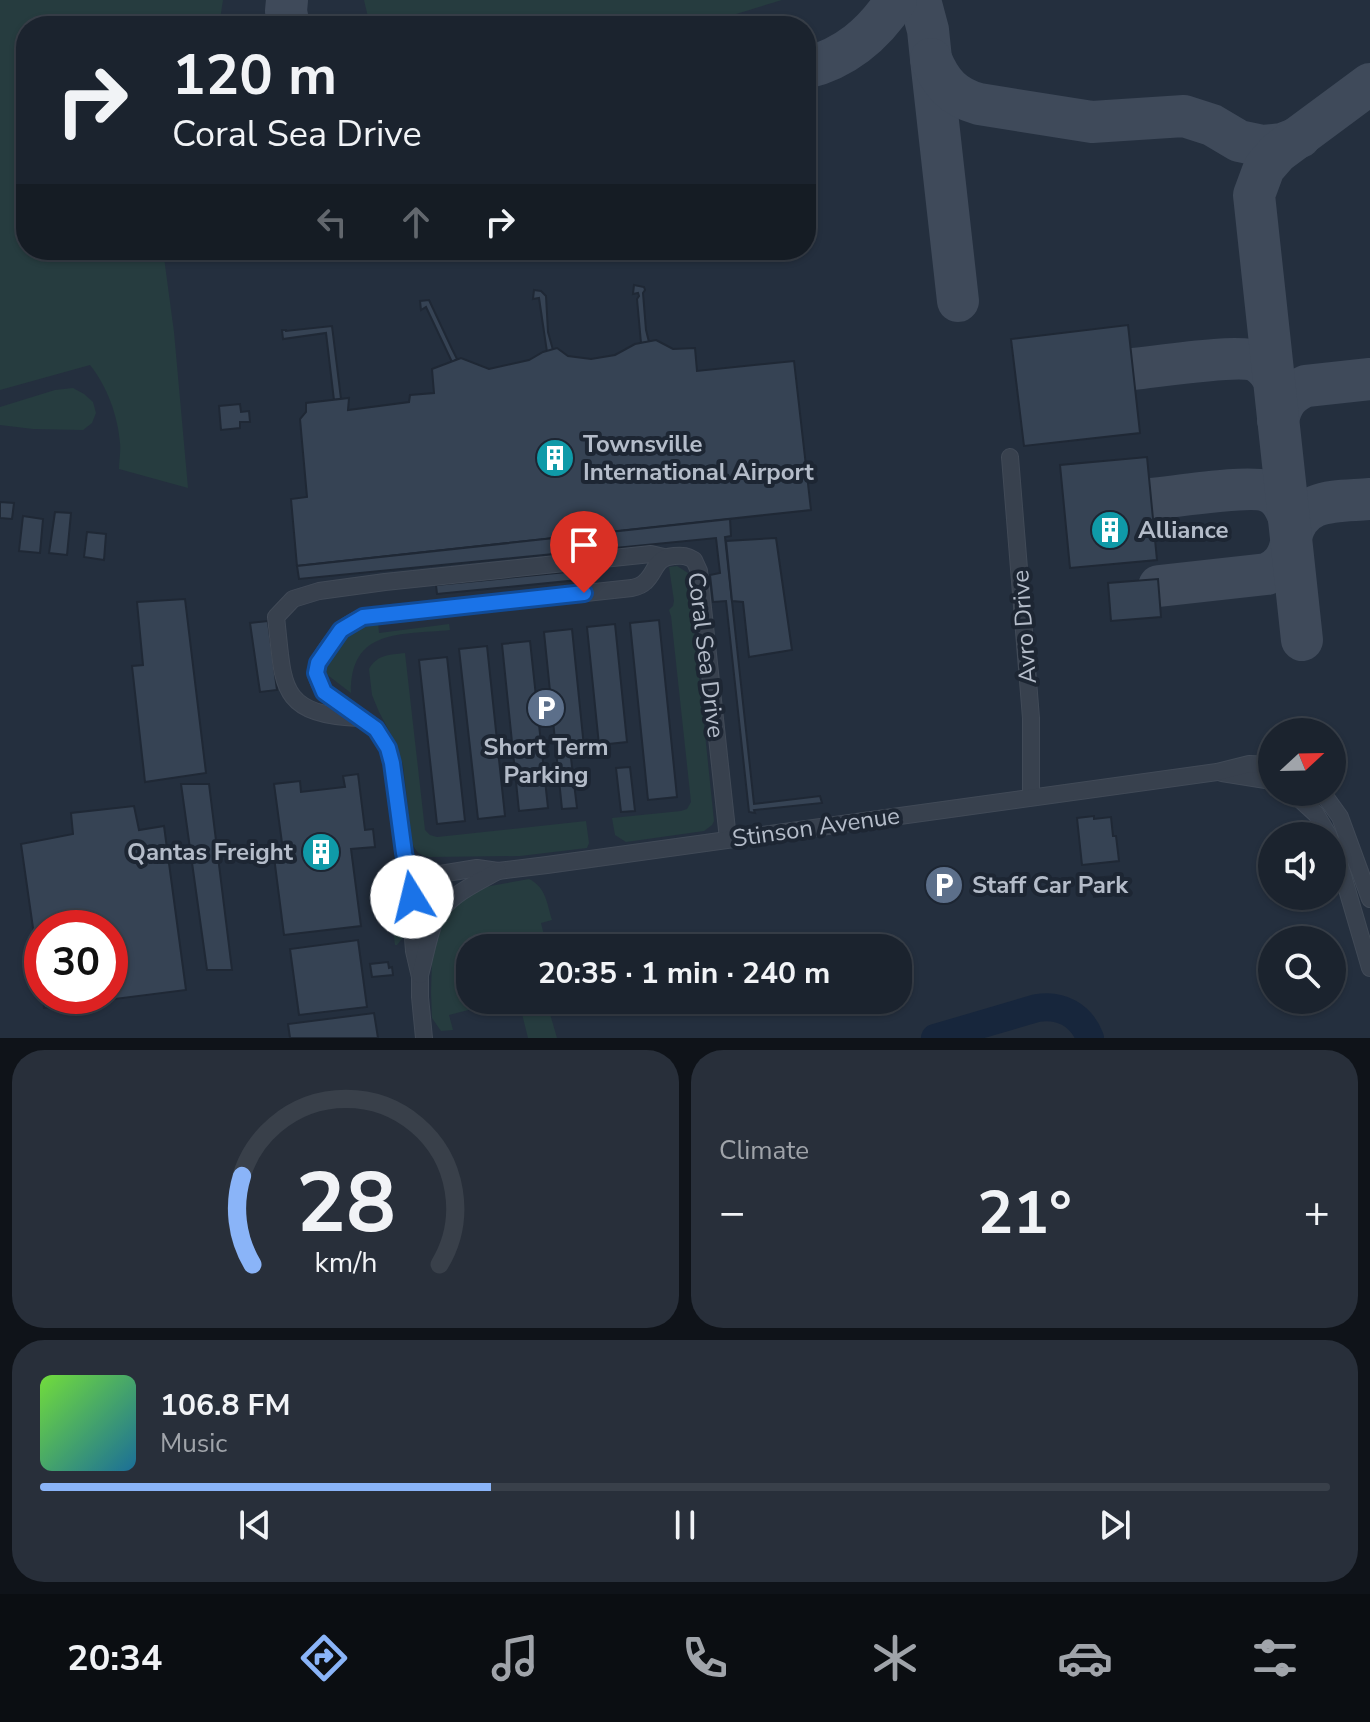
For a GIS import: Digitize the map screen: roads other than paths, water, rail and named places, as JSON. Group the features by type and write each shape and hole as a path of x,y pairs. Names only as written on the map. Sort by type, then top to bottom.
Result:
{"street":[{"name":"Avro Drive","path":"1010,457 1026,636 1031,718 1031,797"},
{"path":"359,718 335,717 307,709 291,695 283,679 276,617 293,599 319,591 385,582 651,554 664,557"},
{"name":"Coral Sea Drive","path":"416,878 407,866 404,853 388,748 376,729 324,692 316,673 318,663 341,630 363,617 632,588 644,583 664,557 689,557 699,571 728,839"},
{"path":"1217,772 1258,764"},
{"name":"Stinson Avenue","path":"416,878 477,868 498,871 594,859 1217,772"},
{"path":"1217,772 1258,779"},
{"path":"1307,806 1321,822"},
{"path":"1332,806 1340,817 1370,899"},
{"path":"420,977 435,919 465,889 498,871"},
{"path":"416,878 411,912 424,1038"},
{"path":"1346,886 1370,968"}],"waterway":[{"path":"935,1038 1046,1007 1076,1017 1090,1038"}],"place":[{"name":"Townsville International Airport","path":"555,458"},
{"name":"Alliance","path":"1110,530"},
{"name":"Short Term Parking","path":"546,708"},
{"name":"Qantas Freight","path":"321,852"},
{"name":"Staff Car Park","path":"944,885"}]}
